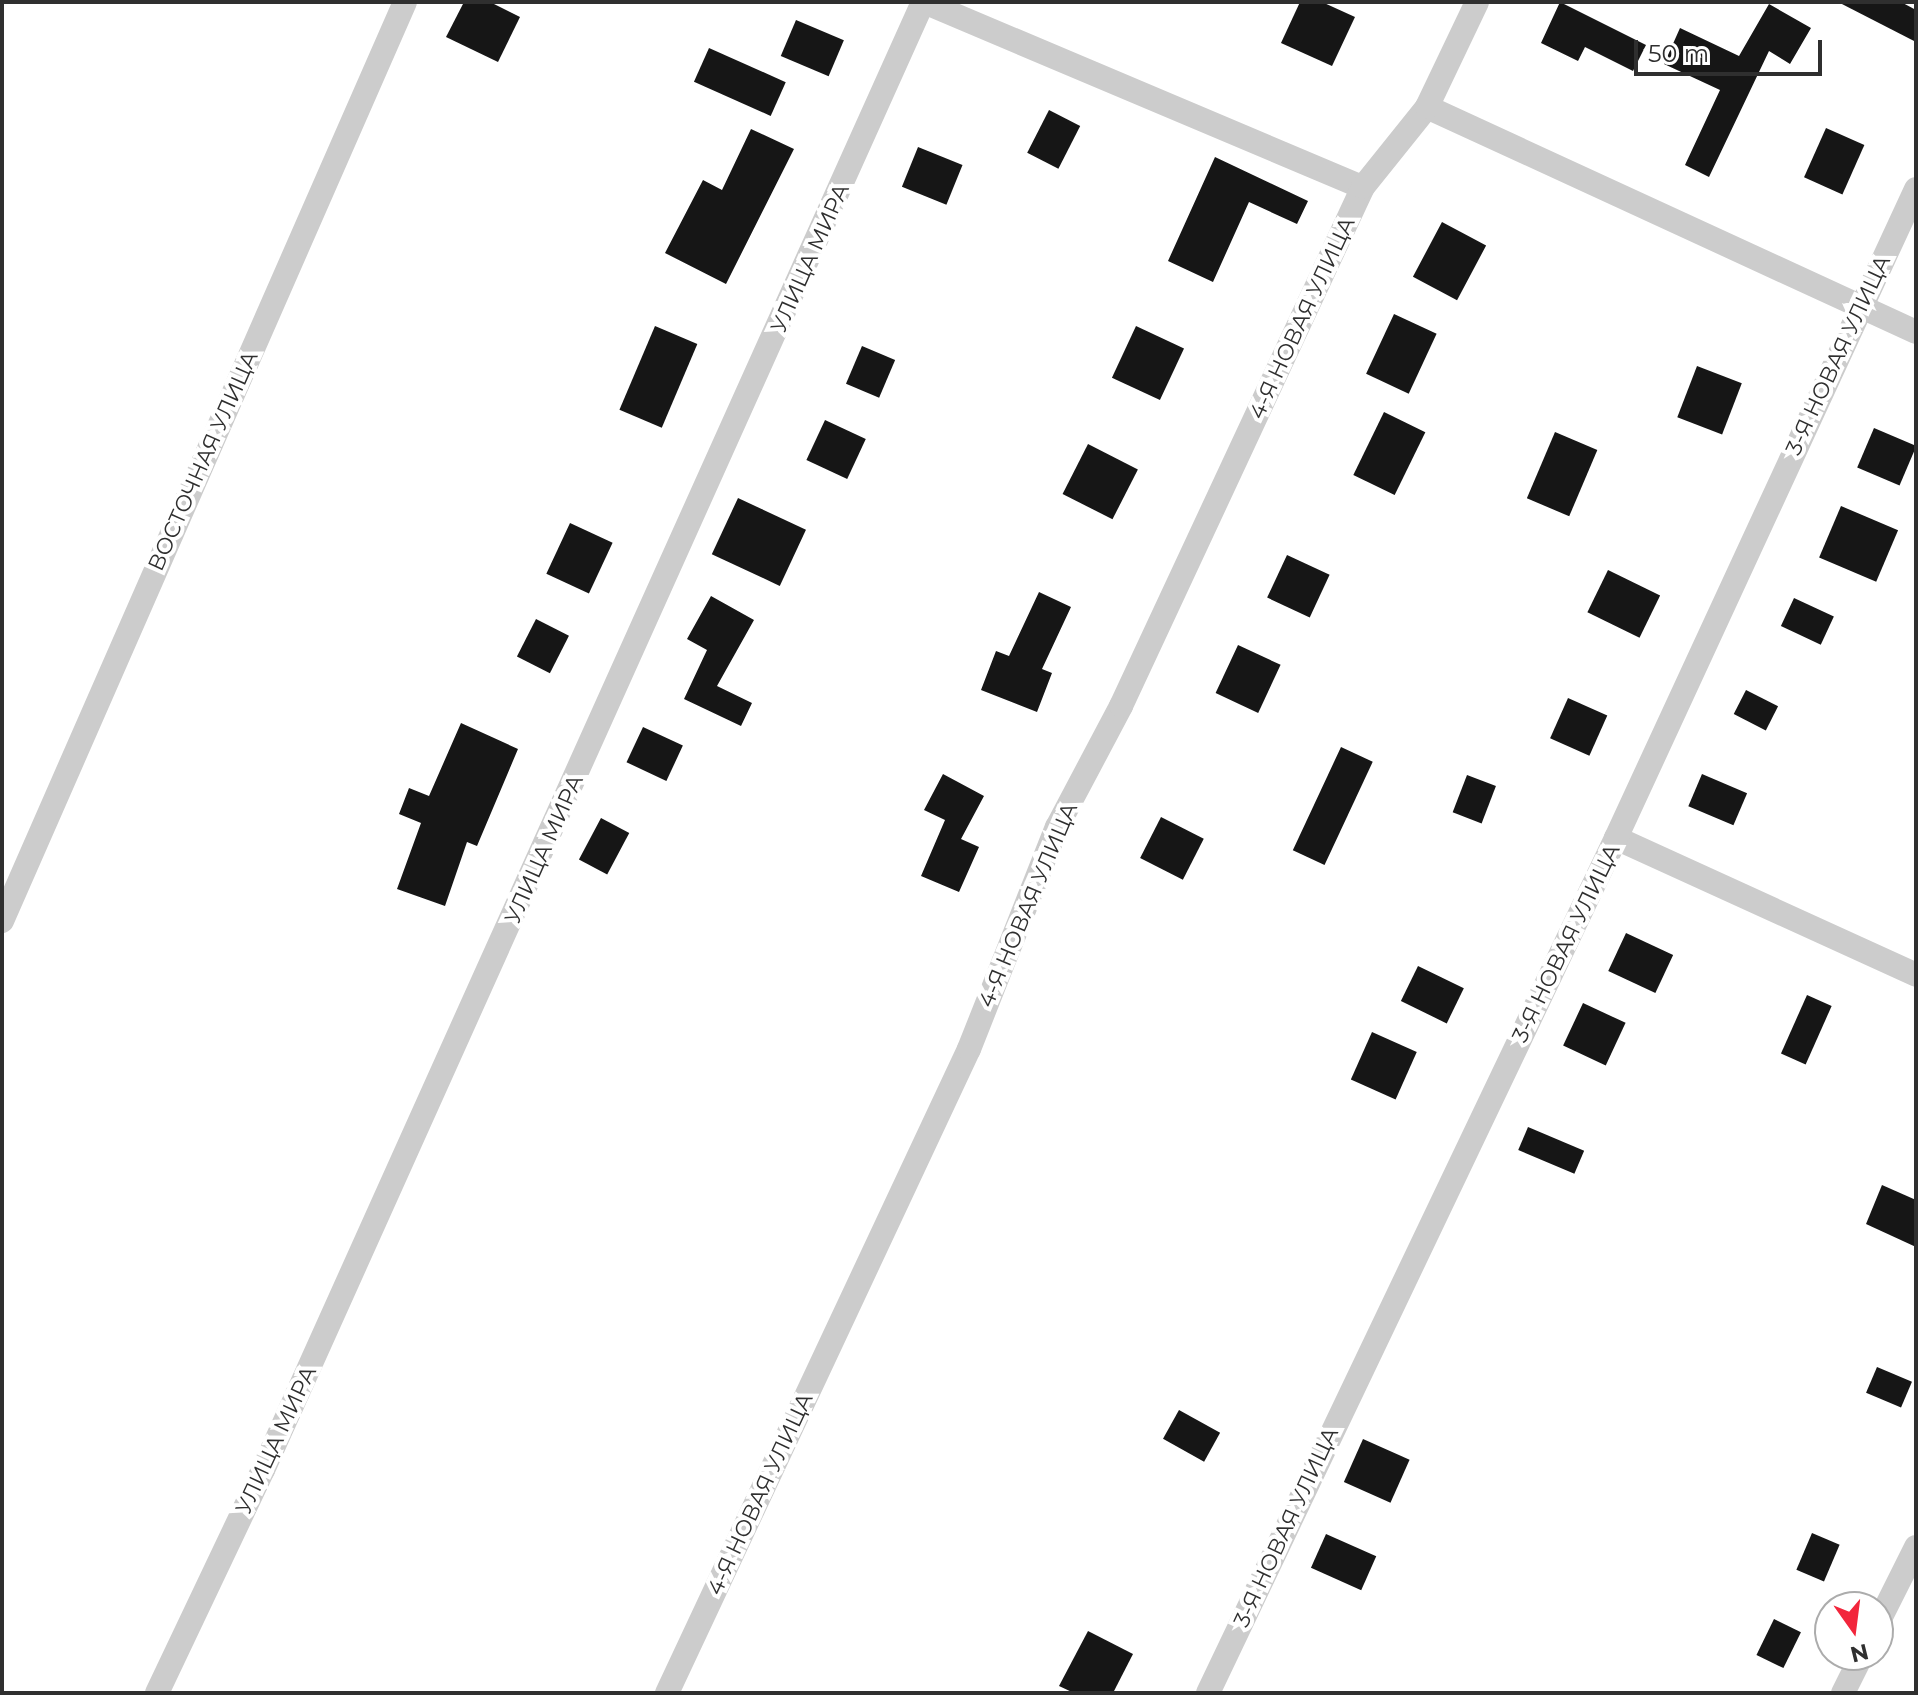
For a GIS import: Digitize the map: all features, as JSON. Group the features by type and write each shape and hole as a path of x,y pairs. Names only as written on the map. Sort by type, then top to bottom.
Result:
{"street":[{"name":"ВОСТОЧНАЯ УЛИЦА","path":"2,921 405,2"},
{"path":"924,2 1363,187"},
{"name":"УЛИЦА МИРА","path":"157,1693 277,1441 924,2"},
{"name":"4-Я НОВАЯ УЛИЦА","path":"667,1693 969,1049 1057,827 1121,706 1363,187 1427,107 1477,2"},
{"path":"1427,107 1916,332"},
{"name":"3-Я НОВАЯ УЛИЦА","path":"1208,1693 1616,838 1916,189"},
{"path":"1616,838 1916,975"},
{"path":"1894,1591 1916,1547"},
{"path":"1843,1693 1854,1671"}],"building":[{"path":"464,2 490,2 520,17 498,62 446,37"},
{"path":"1300,2 1322,2 1355,17 1332,66 1281,43"},
{"path":"1560,2 1646,45 1633,71 1585,47 1578,61 1541,43"},
{"path":"1838,2 1901,2 1916,10 1916,42"},
{"path":"1769,4 1811,28 1790,64 1769,51 1709,177 1685,165 1720,90 1664,64 1680,28 1739,56"},
{"path":"796,20 844,40 829,76 781,56"},
{"path":"709,48 786,82 771,116 694,82"},
{"path":"1049,110 1080,126 1058,169 1027,153"},
{"path":"1826,128 1864,145 1842,194 1804,177"},
{"path":"751,129 794,149 726,284 665,253 703,180 722,190"},
{"path":"918,147 963,165 946,205 902,187"},
{"path":"1215,157 1308,201 1297,224 1249,202 1213,282 1168,261"},
{"path":"1442,222 1486,245 1457,300 1413,277"},
{"path":"1394,314 1437,334 1409,394 1366,374"},
{"path":"655,326 697,344 662,428 619,410"},
{"path":"1136,326 1184,348 1160,400 1112,378"},
{"path":"862,346 895,360 879,398 846,384"},
{"path":"1697,366 1742,383 1722,435 1677,417"},
{"path":"1384,412 1425,432 1395,495 1353,475"},
{"path":"825,420 866,439 847,479 806,460"},
{"path":"1874,428 1916,446 1900,486 1857,468"},
{"path":"1555,432 1597,450 1569,516 1527,498"},
{"path":"1088,444 1138,469 1112,519 1063,494"},
{"path":"738,498 806,530 780,586 712,554"},
{"path":"1841,506 1898,530 1876,582 1819,558"},
{"path":"570,523 613,543 589,594 546,574"},
{"path":"1287,555 1330,575 1310,617 1267,598"},
{"path":"1608,570 1660,595 1640,638 1587,612"},
{"path":"1039,592 1071,607 1042,669 1052,673 1037,712 981,690 996,651 1009,656"},
{"path":"711,596 754,620 717,686 752,703 741,726 684,699 707,650 687,639"},
{"path":"1794,598 1834,617 1821,645 1781,626"},
{"path":"536,619 569,636 550,673 517,656"},
{"path":"1238,645 1281,665 1258,713 1216,693"},
{"path":"1746,690 1778,706 1766,730 1734,714"},
{"path":"1568,698 1607,715 1589,756 1550,738"},
{"path":"461,723 518,749 477,846 467,842 445,906 397,889 421,823 399,814 409,788 429,796"},
{"path":"643,727 683,746 666,781 627,762"},
{"path":"1341,747 1373,762 1325,865 1293,850"},
{"path":"943,774 984,796 961,839 979,847 959,892 921,876 945,820 924,810"},
{"path":"1702,774 1747,793 1733,825 1688,806"},
{"path":"1467,775 1496,786 1482,823 1453,812"},
{"path":"1161,817 1204,839 1183,880 1140,858"},
{"path":"601,818 629,833 607,875 579,859"},
{"path":"1626,933 1673,955 1655,993 1608,971"},
{"path":"1418,966 1464,988 1447,1023 1401,1001"},
{"path":"1807,995 1832,1006 1806,1064 1781,1053"},
{"path":"1583,1003 1626,1023 1606,1065 1563,1046"},
{"path":"1372,1032 1417,1052 1396,1099 1351,1080"},
{"path":"1528,1127 1584,1151 1574,1174 1518,1150"},
{"path":"1882,1185 1916,1200 1916,1247 1866,1224"},
{"path":"1877,1367 1912,1382 1901,1408 1866,1393"},
{"path":"1179,1410 1220,1433 1204,1462 1163,1439"},
{"path":"1363,1439 1410,1460 1390,1503 1344,1482"},
{"path":"1812,1533 1840,1545 1824,1582 1796,1570"},
{"path":"1326,1534 1376,1556 1361,1590 1311,1568"},
{"path":"1774,1619 1801,1632 1783,1668 1756,1655"},
{"path":"1088,1631 1133,1654 1113,1693 1074,1693 1059,1686"}]}
